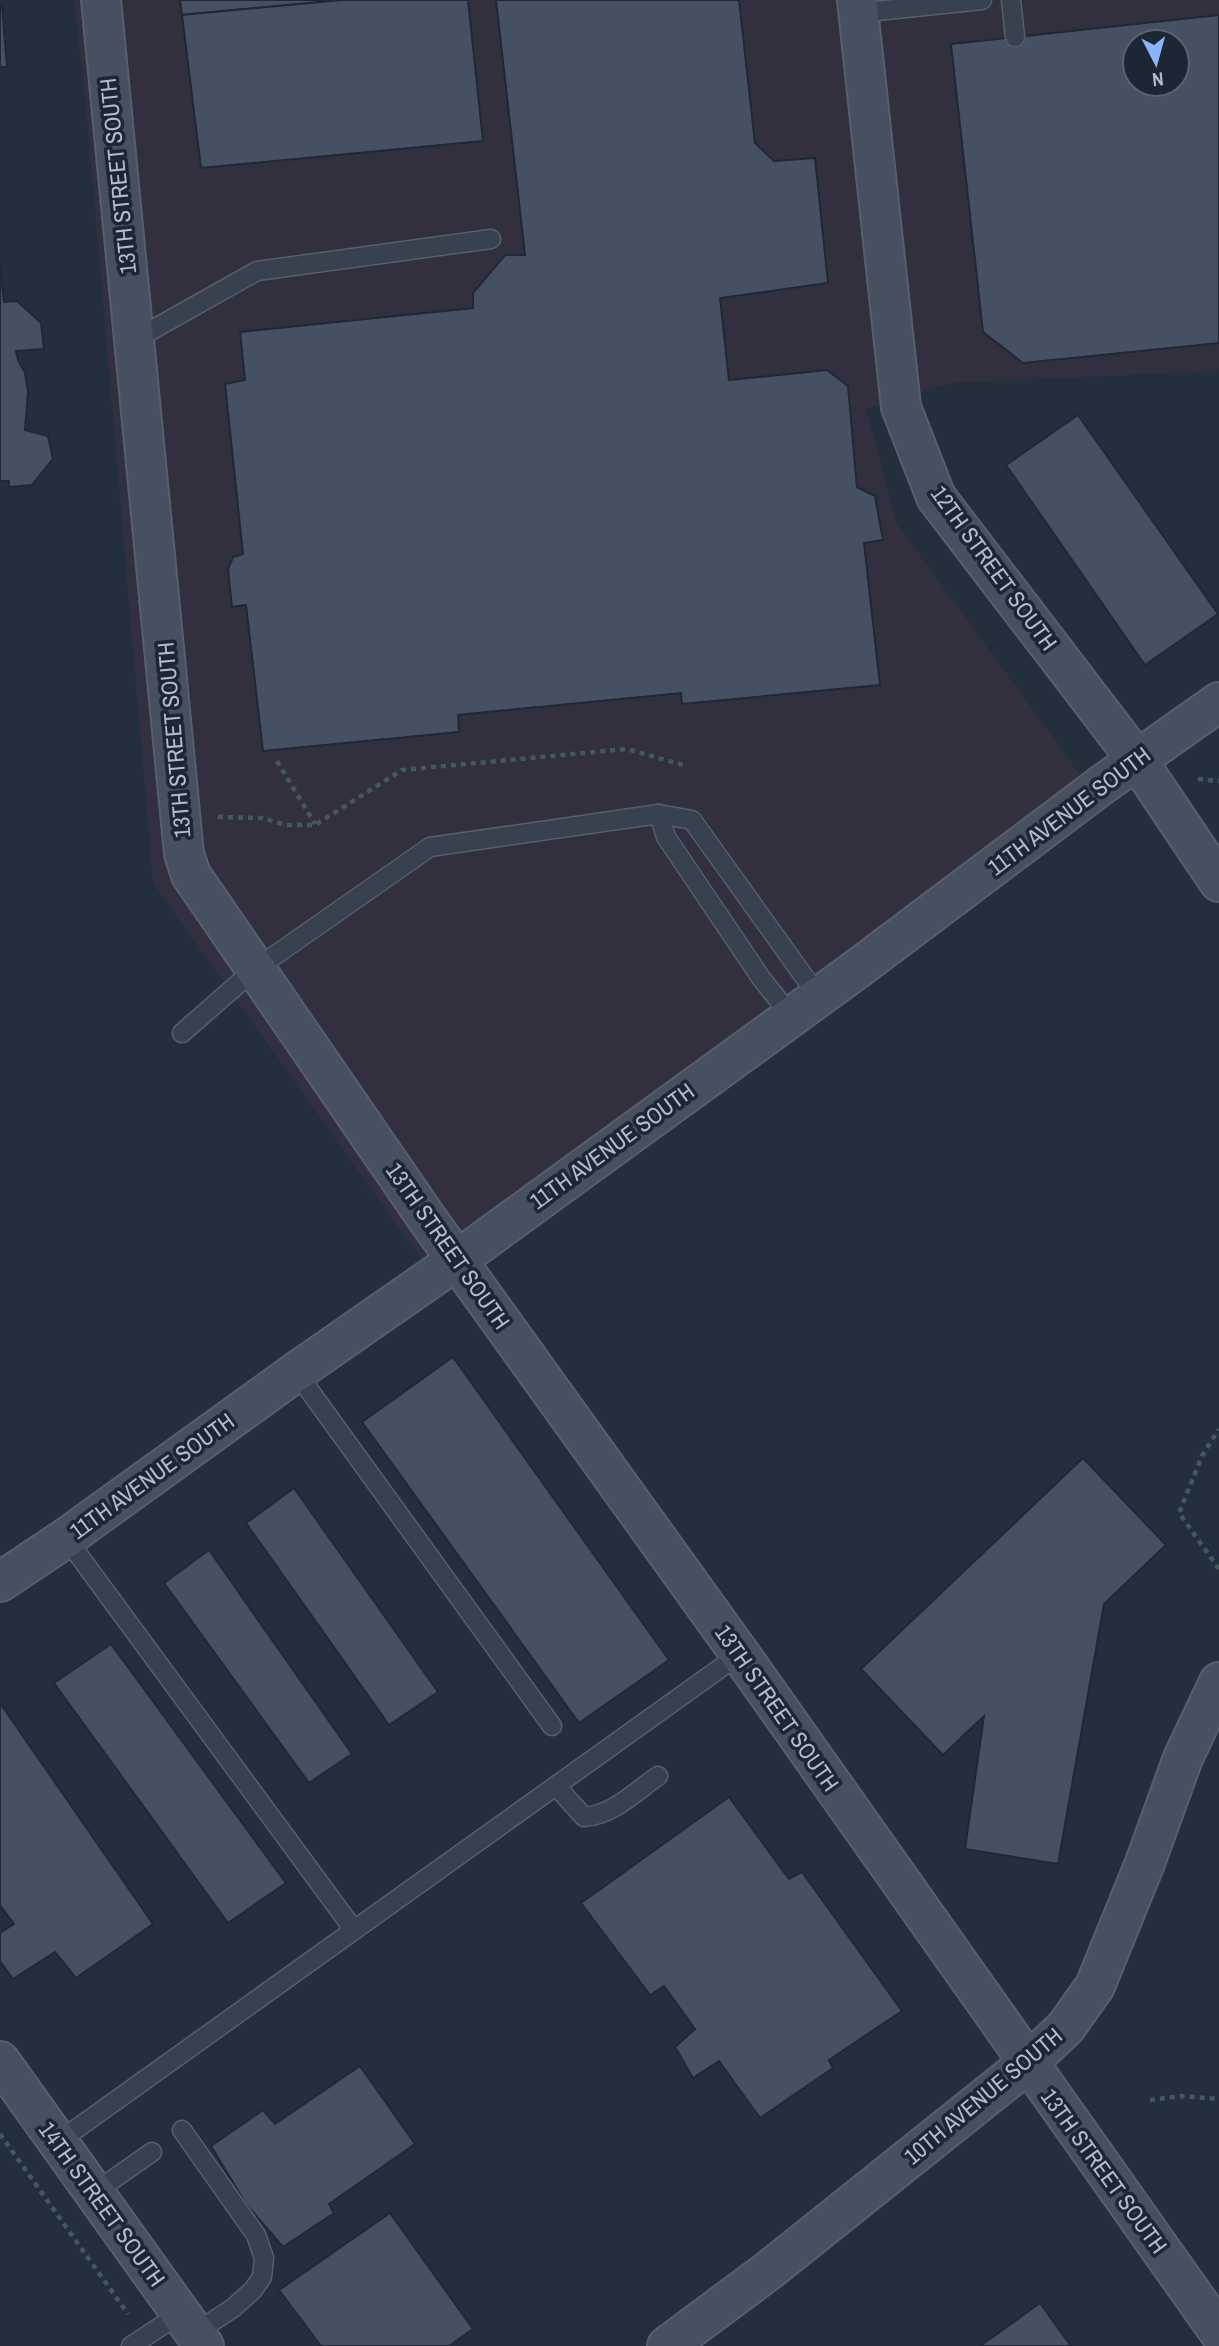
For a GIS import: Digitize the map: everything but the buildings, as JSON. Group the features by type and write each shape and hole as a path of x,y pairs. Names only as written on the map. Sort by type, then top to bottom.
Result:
{"street":[{"name":"13TH STREET SOUTH","path":"101,0 184,854 191,875 254,970 457,1260 740,1654 1027,2064 1219,2332"},
{"name":"12TH STREET SOUTH","path":"858,6 901,407 936,497 1137,760 1219,882"},
{"name":"11TH AVENUE SOUTH","path":"0,1582 457,1260 1219,702"},
{"name":"10TH AVENUE SOUTH","path":"667,2346 768,2271 1027,2064 1066,2027 1095,1986 1145,1863 1183,1758 1214,1704"},
{"name":"14TH STREET SOUTH","path":"0,2061 193,2330"}],"lane":[{"path":"858,6 982,0"},
{"path":"1011,0 1015,37"},
{"path":"134,340 257,271 491,239"},
{"path":"659,814 666,837 761,978 804,1006"},
{"path":"182,1033 254,970 430,847 659,814 692,820 804,1006"},
{"path":"296,1372 552,1726"},
{"path":"66,1538 354,1930"},
{"path":"58,2142 740,1654"},
{"path":"556,1786 584,1817 598,1816 658,1776"},
{"path":"138,2341 193,2330 233,2308 253,2290 262,2277 264,2258 256,2235 182,2130"},
{"path":"95,2192 152,2152"}],"path":[{"path":"218,817 262,818 286,825 315,825 402,770 627,750 682,765"},
{"path":"277,761 315,825"},
{"path":"1193,778 1219,781"},
{"path":"1219,1429 1202,1456 1179,1513 1219,1569"},
{"path":"1150,2099 1181,2096 1219,2099"},
{"path":"0,2134 138,2341"}],"shaded area":[{"path":"74,0 1219,0 1219,371 949,383 866,409 897,524 1087,784 421,1259 153,883 86,105"}]}
